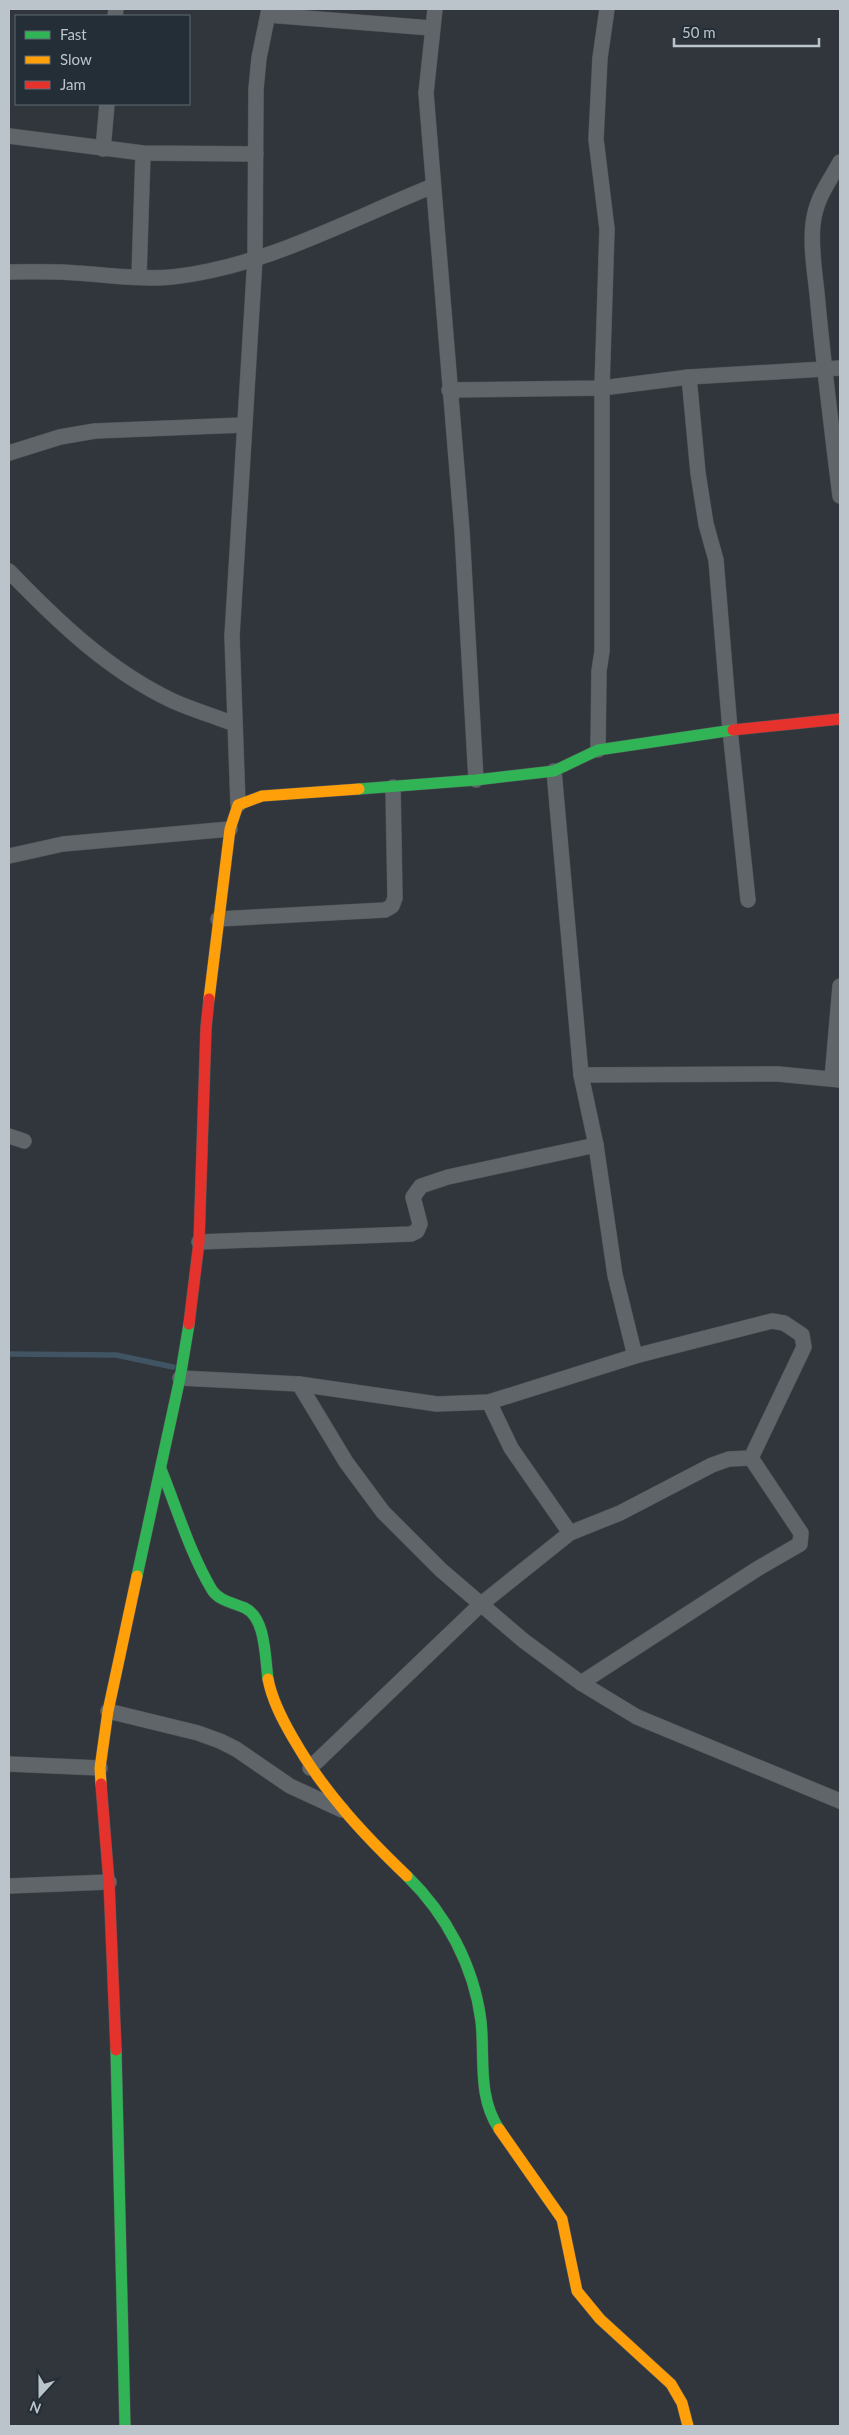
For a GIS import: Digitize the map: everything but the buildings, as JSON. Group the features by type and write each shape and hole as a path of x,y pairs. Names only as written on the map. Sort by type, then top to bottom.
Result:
{"street":[{"path":"435,9 431,28 426,93 462,531 476,780"},
{"path":"598,750 602,623 602,388 607,229 596,139 600,58 607,9"},
{"path":"125,2426 122,2233 109,1882 100,1768 108,1711 180,1378 200,1242 206,1028 230,830 238,805 232,636 255,258 257,73 268,12 431,28"},
{"path":"103,149 107,105"},
{"path":"9,136 142,153 256,154"},
{"path":"140,278 142,153"},
{"path":"840,162 825,186 813,224 813,248 824,368 840,496"},
{"path":"9,272 76,273 140,278 188,275 289,248 373,210 433,186"},
{"path":"449,390 602,388 689,377 749,375 840,368"},
{"path":"689,377 698,473 706,524 716,560 730,730 748,900"},
{"path":"9,453 60,437 95,431 244,425"},
{"path":"9,571 66,628 116,667 174,701 234,724"},
{"path":"238,805 256,798 276,794 476,780 554,771 598,750 730,730 840,720"},
{"path":"554,771 581,1075 596,1145 615,1275 635,1356"},
{"path":"218,919 385,910 392,906 395,898 393,786"},
{"path":"9,856 63,844 230,830"},
{"path":"581,1075 778,1074 836,1080 840,986"},
{"path":"9,1136 24,1142"},
{"path":"200,1242 411,1234 417,1231 420,1224 413,1197 421,1186 448,1177 596,1145"},
{"path":"180,1378 299,1384 437,1404 489,1402 635,1356 772,1321 784,1323 796,1329 802,1335 804,1347 751,1458"},
{"path":"299,1384 346,1462 384,1512 414,1544 480,1605 524,1641 581,1683 637,1717 840,1801"},
{"path":"489,1402 511,1448 570,1533"},
{"path":"310,1768 480,1605 570,1533 620,1513 712,1464 729,1459 751,1458"},
{"path":"581,1683 757,1568 800,1544 801,1533 751,1458"},
{"path":"161,1468 196,1557 213,1592 229,1603 248,1609 259,1622 270,1689 280,1716 310,1768 360,1831 425,1894 462,1952 476,1993 481,2022 483,2080 494,2121 562,2219 572,2275 577,2291 600,2319 671,2384 682,2403 688,2426"},
{"path":"108,1711 198,1733 220,1741 236,1748 290,1786 343,1811"},
{"path":"9,1764 100,1768"},
{"path":"9,1886 109,1882"}],"waterway":[{"path":"9,1354 116,1355 173,1367"}],"traffic: fast":[{"path":"359,789 476,780 554,771 598,750 733,730"},
{"path":"137,1576 180,1378 189,1324"},
{"path":"161,1469 190,1546 212,1590 223,1599 245,1608 257,1620 263,1639 268,1679"},
{"path":"407,1876 446,1924 465,1961 472,1980 481,2021 483,2076 487,2103 499,2129"},
{"path":"116,2050 125,2426"}],"traffic: slow":[{"path":"209,999 230,829 238,805 262,796 359,789"},
{"path":"101,1784 100,1768 108,1711 137,1576"},
{"path":"268,1679 281,1717 317,1776 360,1828 407,1876"},
{"path":"499,2129 562,2219 577,2291 600,2319 671,2384 682,2403 688,2426"}],"traffic: jam":[{"path":"733,730 840,719"},
{"path":"189,1324 199,1242 206,1028 209,999"},
{"path":"101,1784 109,1882 116,2050"}]}
